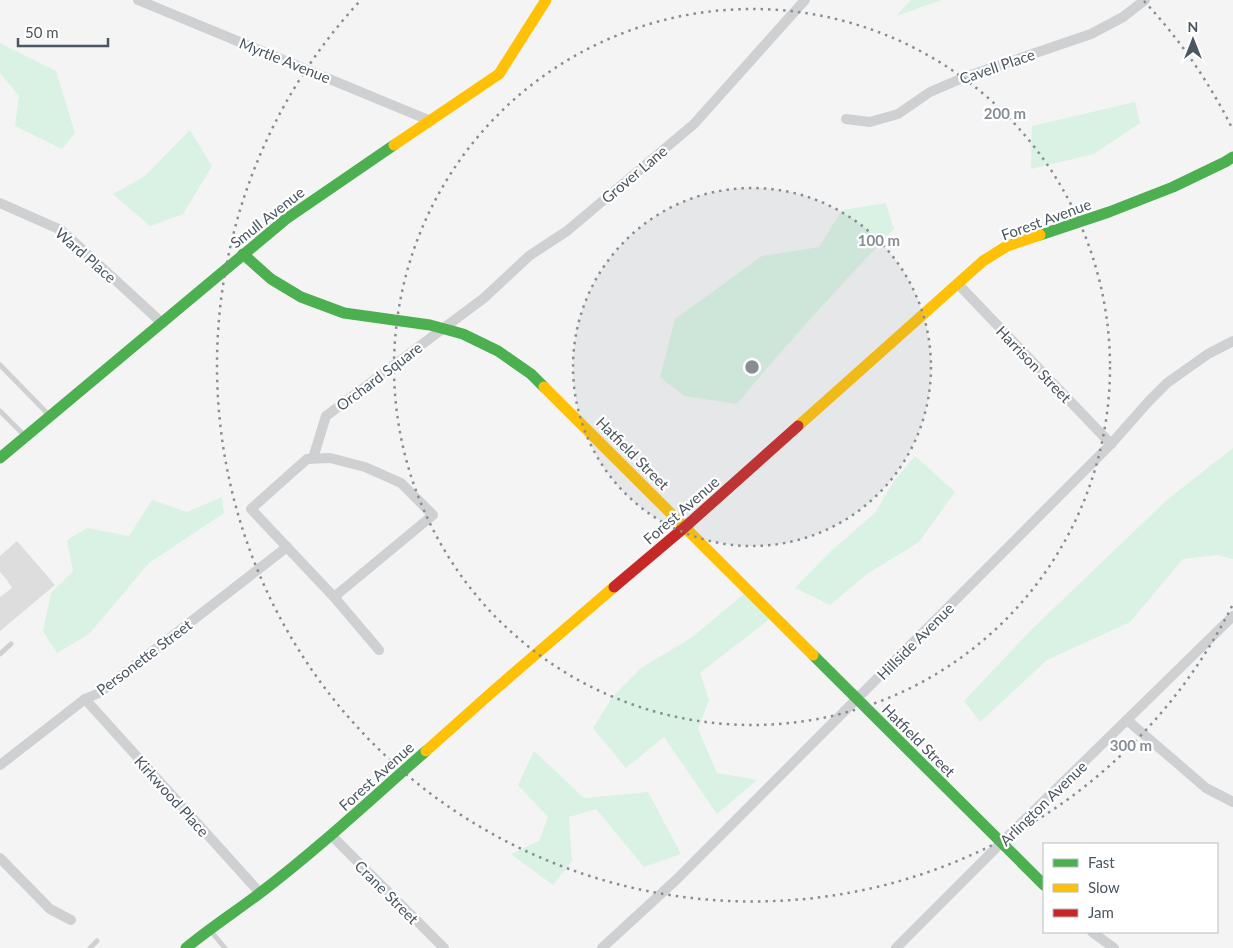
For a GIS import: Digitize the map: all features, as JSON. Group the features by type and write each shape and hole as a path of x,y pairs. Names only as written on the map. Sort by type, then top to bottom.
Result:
{"street":[{"name":"Myrtle Avenue","path":"138,0 431,121"},
{"name":"Smull Avenue","path":"0,458 286,219 500,74 546,0"},
{"name":"Grover Lane","path":"444,328 484,298 529,256 567,231 694,124 805,0"},
{"name":"Cavell Place","path":"846,119 870,122 898,114 930,92 956,80 1092,34 1123,17 1146,0"},
{"name":"Forest Avenue","path":"186,948 209,929 260,893 331,835 491,693 685,527 983,261 1008,246 1109,212 1173,187 1233,157"},
{"name":"Ward Place","path":"0,203 62,230 162,323"},
{"name":"Hatfield Street","path":"243,254 271,278 301,297 344,313 444,328 463,334 498,351 515,362 530,374 685,527 1043,884"},
{"name":"Harrison Street","path":"958,284 1111,444"},
{"name":"Orchard Square","path":"313,458 326,416 444,328"},
{"name":"Hillside Avenue","path":"602,948 676,880 857,699 1111,444 1166,383 1208,354 1233,340"},
{"path":"334,597 433,515 401,483 365,467 339,460 330,458 307,459 251,509 334,597 379,650"},
{"name":"Personette Street","path":"0,765 85,699 99,693 287,547"},
{"name":"Arlington Avenue","path":"896,948 1233,616"},
{"name":"Kirkwood Place","path":"85,699 260,893"},
{"path":"1127,720 1206,788 1233,802"},
{"name":"Crane Street","path":"331,835 444,948"},
{"path":"0,858 50,909 71,920"},
{"path":"1093,933 1114,948"}],"lane":[{"path":"0,365 50,416"},
{"path":"0,411 25,437"},
{"path":"0,654 11,644"},
{"path":"209,929 225,948"},
{"path":"90,948 97,942"}],"green space":[{"path":"911,0 942,0 896,16"},
{"path":"0,43 56,71 75,133 62,149 15,126 19,96 0,73"},
{"path":"1135,102 1140,123 1094,154 1031,169 1032,126"},
{"path":"190,130 212,166 183,214 150,226 113,194 145,176"},
{"path":"886,203 894,229 814,315 737,404 684,396 660,377 675,319 762,256 819,247 842,210"},
{"path":"1233,448 1233,559 1218,555 1183,559 1130,622 1047,660 980,722 964,701 1032,629 1168,499"},
{"path":"915,456 955,492 919,542 867,574 830,605 795,588 830,552 875,513 894,481"},
{"path":"222,497 224,513 149,563 89,634 57,653 43,631 51,593 73,571 67,540 87,528 129,536 152,500 187,512"},
{"path":"745,593 771,618 700,673 709,700 698,729 717,773 757,780 717,814 664,737 626,768 593,728 613,696 641,668 691,638"},
{"path":"534,751 584,798 648,792 681,854 644,867 596,809 569,817 572,861 553,885 511,854 539,841 548,817 518,785"}],"building":[{"path":"17,541 55,585 0,631 0,597 12,588 0,572 0,556"}],"traffic: fast":[{"path":"0,458 286,219 394,145"},
{"path":"1040,235 1109,212 1173,187 1233,157"},
{"path":"243,254 271,279 301,297 344,313 430,325 463,334 498,351 531,374 544,387"},
{"path":"813,655 1043,884"},
{"path":"186,948 303,859 426,751"}],"traffic: slow":[{"path":"394,145 499,74 546,0"},
{"path":"798,426 983,261 1007,246 1040,235"},
{"path":"544,387 813,655"},
{"path":"426,751 614,587"}],"traffic: jam":[{"path":"614,587 685,527 798,426"}]}
